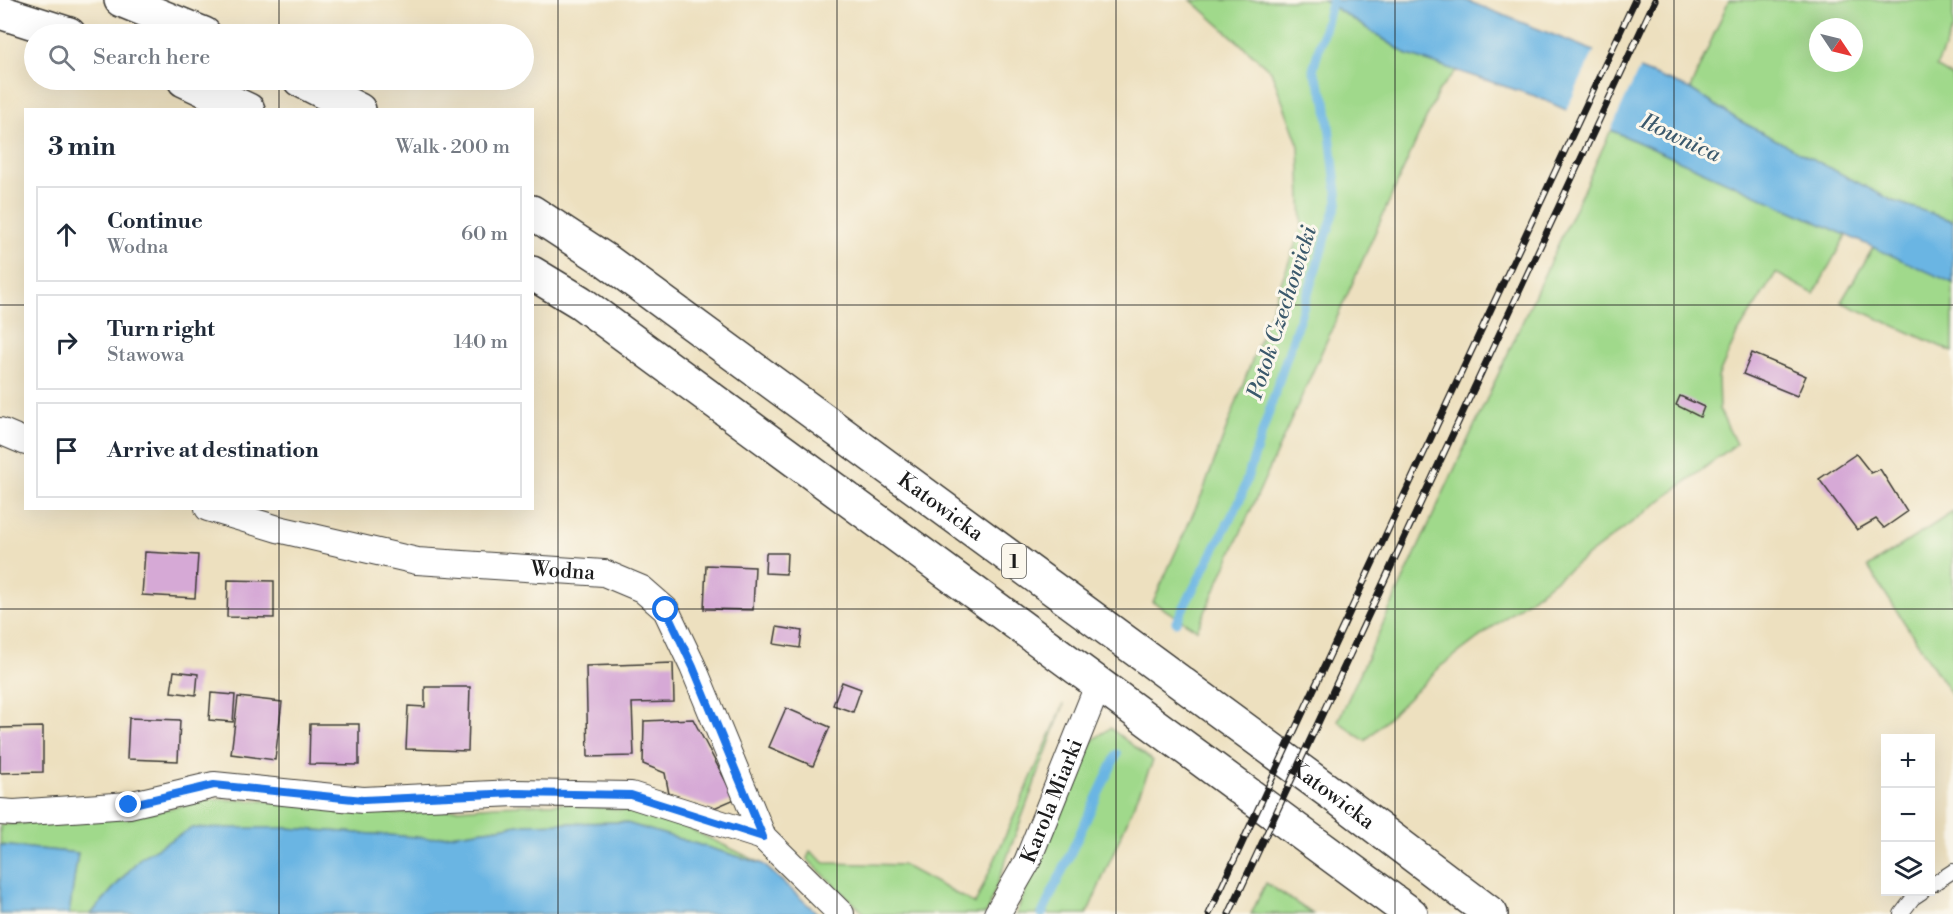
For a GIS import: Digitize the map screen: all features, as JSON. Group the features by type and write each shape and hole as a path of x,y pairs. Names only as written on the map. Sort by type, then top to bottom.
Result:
{"main road":[{"path":"121,0 180,24"},
{"path":"0,12 38,24"},
{"path":"205,90 244,108"},
{"path":"320,90 355,108"},
{"name":"Katowicka","path":"534,213 607,261 756,370 1335,796 1491,914"},
{"name":"1","path":"534,274 580,302 1411,914"}],"street":[{"path":"0,431 24,441"},
{"name":"Wodna","path":"215,510 278,529 417,561 604,573 642,589 666,610 693,667 763,837"},
{"name":"Karola Miarki","path":"997,914 1027,862 1099,683"},
{"path":"0,812 129,805 214,785 363,800 515,793 631,795 763,837 841,914"}],"lane":[{"path":"1935,883 1953,871"},
{"path":"1901,914 1916,896"}],"green space":[{"path":"1191,0 1323,0 1408,55 1458,69 1439,90 1197,630 1153,602 1202,494 1302,227 1299,146 1271,71"},
{"path":"1729,0 1953,0 1953,28 1936,67 1953,77 1953,221 1891,200 1740,121 1690,89"},
{"path":"1611,130 1846,235 1814,294 1776,273 1736,336 1718,377 1719,409 1736,444 1441,666 1365,741 1338,721"},
{"path":"1874,246 1953,283 1953,352 1841,302"},
{"path":"1953,512 1953,697 1868,567"},
{"path":"1064,704 986,914 865,914 807,859 810,851 825,863 903,865 975,904"},
{"path":"1110,728 1153,761 1087,914 1016,914 1070,777 1093,740"},
{"path":"213,799 322,803 396,814 572,803 663,816 763,864 623,822 526,824 430,838 286,828 141,857 91,914 69,914 78,853 0,845 0,825 152,812"},
{"path":"1266,883 1313,914 1251,914"}],"water":[{"name":"Iłownica","path":"1323,0 1465,0 1690,89 1740,121 1891,200 1953,221 1953,283 1535,96 1408,55"},
{"path":"623,822 763,864 818,914 91,914 141,857 192,828 286,828 430,838 526,824"},
{"path":"0,845 78,853 69,914 0,914"}],"pier":[{"path":"1595,49 1640,67 1610,132 1565,113"}],"building":[{"path":"1752,353 1806,376 1797,396 1743,374"},
{"path":"1680,396 1704,407 1700,417 1676,405"},
{"path":"1856,454 1871,473 1880,469 1907,512 1884,528 1876,519 1857,530 1819,479"},
{"path":"145,552 198,555 195,598 142,595"},
{"path":"766,553 787,553 786,574 765,573"},
{"path":"706,565 755,567 753,610 704,609"},
{"path":"228,580 274,581 274,618 227,617"},
{"path":"777,627 802,631 800,648 774,644"},
{"path":"673,663 674,702 632,703 634,756 588,757 586,666"},
{"path":"174,671 198,674 196,695 171,692"},
{"path":"842,682 861,689 853,712 833,705"},
{"path":"425,687 470,687 468,751 406,749 408,706 425,707"},
{"path":"211,693 235,695 233,722 209,720"},
{"path":"238,697 282,702 275,760 231,754"},
{"path":"786,708 830,727 813,766 769,747"},
{"path":"129,718 180,720 178,761 127,759"},
{"path":"693,719 735,799 714,808 669,794 665,773 643,764 644,721"},
{"path":"310,724 359,724 359,765 309,764"},
{"path":"43,727 43,772 0,773 0,728"}],"waterway":[{"name":"Potok Czechowicki","path":"1176,622 1240,500 1338,201 1326,101 1313,70 1332,0"},
{"name":"Potok Czechowicki","path":"1042,914 1117,754"}],"railway":[{"path":"1209,914 1635,0"},
{"path":"1229,914 1655,0"}],"route":[{"path":"129,805 214,785 363,800 515,793 631,795 763,837 693,667 666,610"}]}
